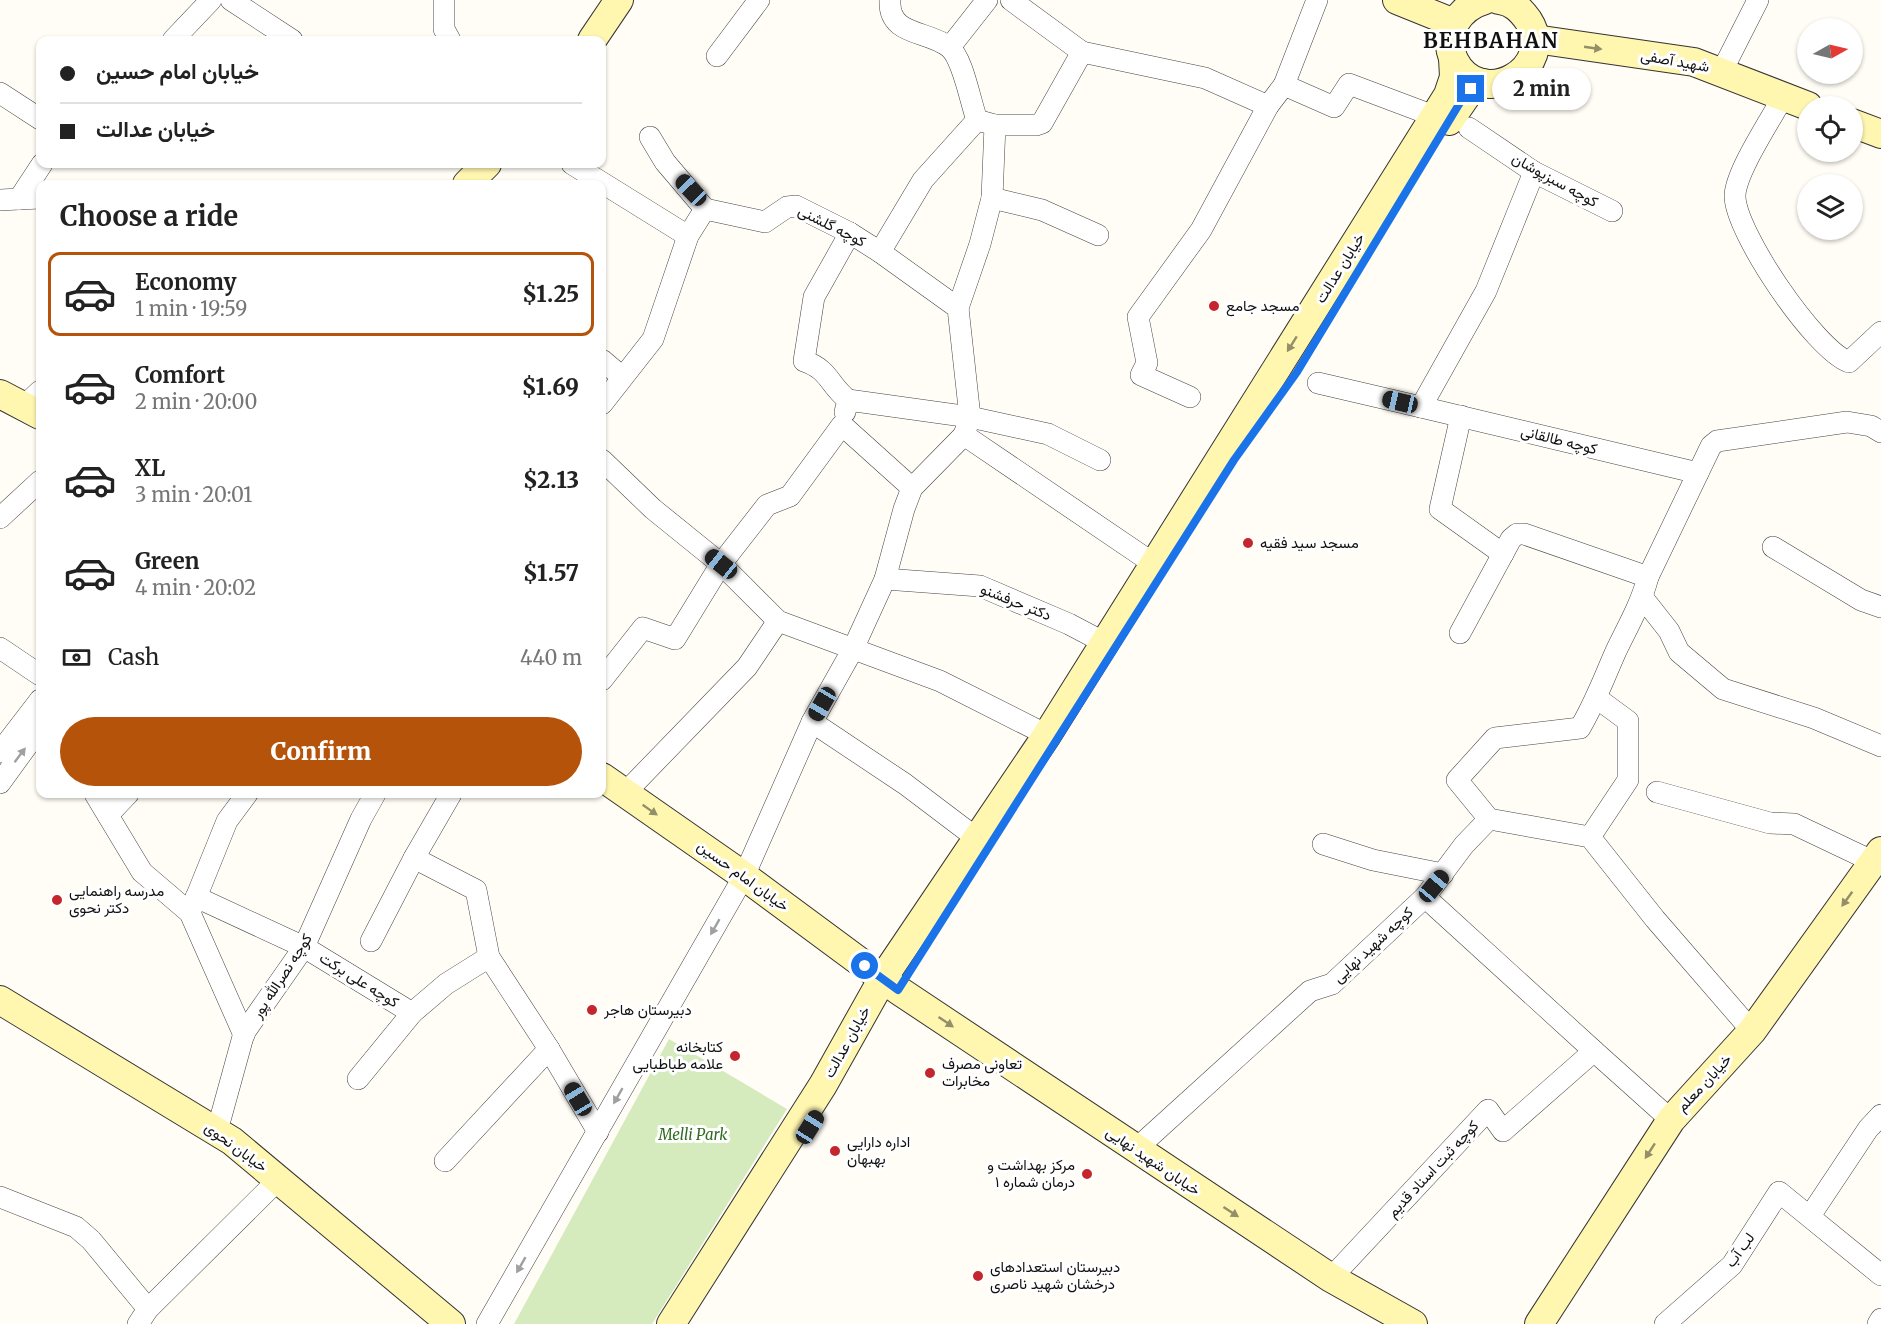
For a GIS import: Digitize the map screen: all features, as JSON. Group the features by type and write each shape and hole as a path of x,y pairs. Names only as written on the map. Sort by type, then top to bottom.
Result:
{"main road":[{"path":"595,36 620,0"},
{"path":"1397,0 1454,23 1463,11 1485,0"},
{"path":"1453,58 1471,78 1483,83 1503,83 1520,74 1534,52 1535,39 1533,28 1510,2"},
{"name":"خیابان عدالت","path":"684,1324 978,840 1047,735 1448,95 1454,77 1450,46 1454,23"},
{"name":"شهید آصفی","path":"1535,39 1694,62 1722,71 1795,102"},
{"name":"خیابان عدالت","path":"671,1324 823,1085 1234,460 1297,372 1461,101 1471,89 1483,83"},
{"path":"1863,127 1881,134"},
{"path":"471,180 483,168"},
{"name":"خیابان امام حسین","path":"606,780 744,876 890,984"},
{"name":"خیابان معلم","path":"1539,1324 1671,1120 1752,1032 1878,857"},
{"name":"خیابان شهید نهایی","path":"890,984 1331,1278 1413,1324"},
{"name":"خیابان نحوی","path":"0,1000 217,1131 451,1324"},
{"name":"خیابان نحوی","path":"0,1021 205,1139 229,1156 432,1324"}],"street":[{"path":"186,36 211,0"},
{"path":"231,0 286,36"},
{"path":"444,0 444,29 448,36"},
{"path":"717,56 759,0"},
{"path":"488,1324 744,876 812,722 853,649 885,579 904,508 912,488 967,426 958,308 980,244 992,198 986,122 950,47 894,22 889,13 890,0"},
{"path":"950,47 987,0"},
{"path":"1011,0 1082,52 1205,78 1268,106"},
{"path":"1190,397 1141,375 1147,363 1138,317 1201,230 1268,106 1284,85 1317,0"},
{"path":"1722,71 1758,0"},
{"path":"986,122 1036,125 1042,123 1082,52"},
{"path":"1284,85 1334,107 1349,84 1434,116"},
{"path":"0,93 36,116"},
{"path":"1795,102 1739,177 1735,194 1738,216 1768,273 1822,342 1843,360 1849,362 1855,359 1881,332"},
{"name":"کوچه گلشنی","path":"705,209 765,222 787,207 796,206 850,233 880,252 923,180 986,122"},
{"name":"کوچه سبزپوشان","path":"1469,128 1534,172 1612,211"},
{"path":"606,399 653,339 688,236 705,209 665,162 650,137"},
{"path":"9,200 38,168"},
{"path":"578,168 598,180"},
{"path":"1421,407 1486,291 1534,172"},
{"path":"606,185 688,236"},
{"path":"9,200 36,198"},
{"path":"992,198 1041,210 1098,235"},
{"path":"850,233 814,297 804,361 821,368 848,400 967,426 1048,434 1100,460"},
{"path":"880,252 958,308"},
{"path":"606,363 622,377"},
{"name":"کوچه طالقانی","path":"1318,384 1698,473"},
{"path":"606,675 643,628 675,639 721,564 766,505 790,496 842,425 848,400"},
{"path":"1461,416 1440,508 1503,554"},
{"path":"1752,1032 1655,919 1590,837 1489,819 1457,780 1495,738 1580,729 1598,699 1616,652 1643,598 1648,577 1711,446 1717,441 1847,422 1872,426 1881,432"},
{"path":"842,425 912,488"},
{"path":"967,426 1154,564"},
{"path":"606,464 653,509 721,564 778,621 940,681 1047,735"},
{"path":"0,518 36,485"},
{"path":"1460,633 1511,539 1517,534 1524,534 1648,577"},
{"path":"1773,547 1861,600 1881,607"},
{"name":"دکتر حرفشنو","path":"885,579 980,586 1070,624 1105,643"},
{"path":"1643,598 1668,631 1679,652 1723,688 1814,718 1881,746"},
{"path":"625,793 728,684 747,667 778,621"},
{"path":"0,648 36,672"},
{"path":"1590,837 1628,780 1628,722 1598,699"},
{"path":"0,752 36,705"},
{"path":"812,722 905,784 978,840"},
{"path":"0,783 36,734"},
{"path":"1657,792 1770,824 1794,824 1878,857"},
{"path":"97,798 142,872 193,905 244,1035"},
{"path":"108,815 124,798"},
{"path":"193,905 227,821 244,798"},
{"name":"کوچه نصرالله پور","path":"217,1131 244,1035 304,947 361,819 373,798"},
{"path":"371,941 414,858 449,798"},
{"name":"کوچه شهید نهایی","path":"1136,1149 1310,991 1332,984 1425,897 1464,845 1489,819"},
{"path":"1323,844 1373,860 1443,874"},
{"path":"414,858 476,890 489,957 549,1049 598,1132"},
{"path":"1425,897 1671,1120"},
{"name":"کوچه علی برکت","path":"193,905 304,947 412,1013 358,1079"},
{"path":"412,1013 446,984 489,957"},
{"path":"445,1161 549,1049"},
{"name":"کوچه ثبت اسناد قدیم","path":"1331,1278 1488,1110 1503,1131 1594,1051"},
{"path":"1881,1115 1868,1129 1810,1216 1881,1275"},
{"path":"0,1197 76,1227 91,1240 143,1317 268,1189"},
{"name":"لب آب","path":"1665,1324 1732,1265 1779,1192 1810,1216"},
{"path":"1878,1324 1881,1319"}],"green space":[{"name":"Melli Park","path":"669,1039 787,1109 652,1324 514,1324"}],"place":[{"name":"مسجد جامع","path":"1214,306"},
{"name":"مسجد سید فقیه","path":"1248,543"},
{"name":"مدرسه راهنمایی دکتر نحوی","path":"57,900"},
{"name":"دبیرستان هاجر","path":"592,1010"},
{"name":"کتابخانه علامه طباطبایی","path":"735,1056"},
{"name":"تعاونی مصرف مخابرات","path":"930,1073"},
{"name":"اداره دارایی بهبهان","path":"835,1151"},
{"name":"مرکز بهداشت و درمان شماره ۱","path":"1087,1174"},
{"name":"دبیرستان استعدادهای درخشان شهید ناصری","path":"978,1276"}],"district":[{"name":"BEHBAHAN","path":"1491,41"}],"route":[{"path":"865,966 898,990 1234,460 1297,372 1461,101 1471,89"}]}
